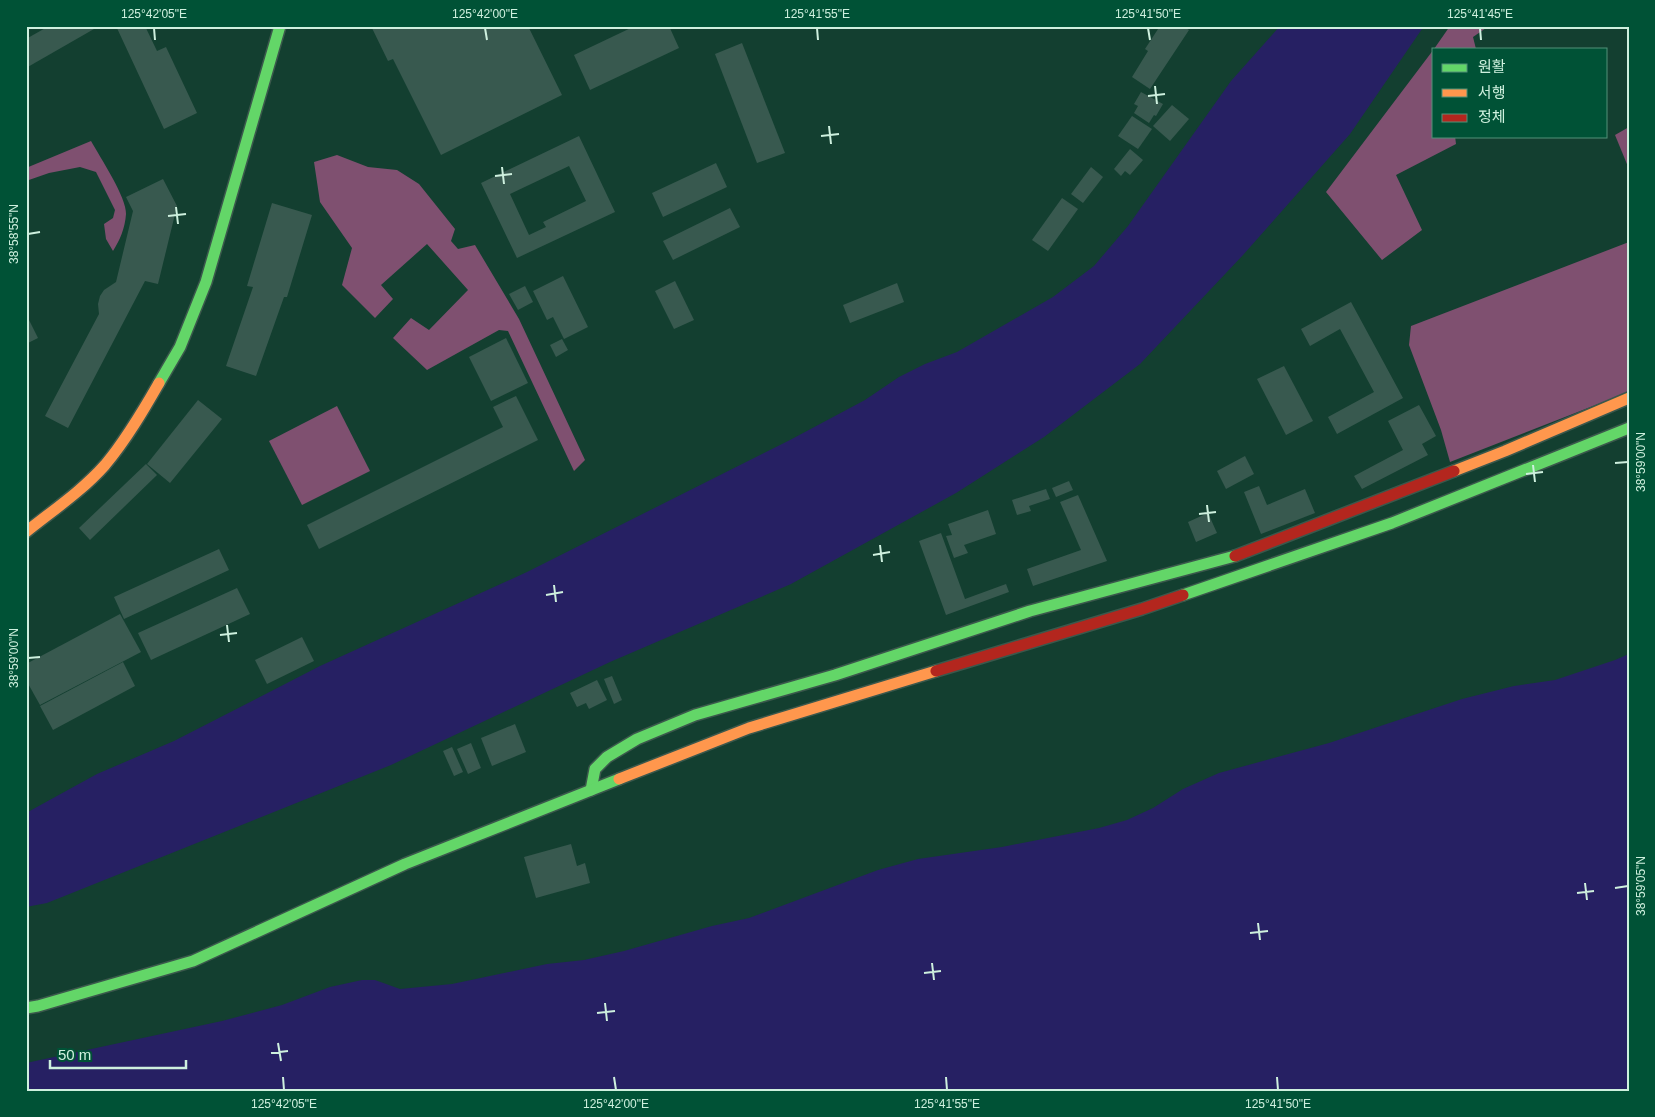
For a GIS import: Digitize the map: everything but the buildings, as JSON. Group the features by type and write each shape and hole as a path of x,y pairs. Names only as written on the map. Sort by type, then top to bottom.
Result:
{"street":[{"path":"26,532 77,491 104,466 132,428 180,346 206,282 280,26"},
{"path":"591,790 595,770 607,757 637,739 695,715 835,675 1030,611 1236,555 1496,455 1629,398"},
{"path":"26,1008 193,961 405,864 749,728 1142,609 1392,523 1629,428"}],"shaded area":[{"path":"1280,26 1424,26 1350,134 1243,255 1140,364 1044,437 956,493 791,584 610,662 391,765 47,903 26,907 26,813 97,774 174,741 320,666 527,572 790,440 865,400 899,377 925,364 957,352 1053,297 1094,266 1128,226 1231,81"},
{"path":"1450,26 1489,26 1473,37 1476,48 1435,48"},
{"path":"1432,52 1432,138 1455,138 1456,144 1396,175 1422,230 1382,260 1326,192"},
{"path":"1629,127 1629,169 1615,135"},
{"path":"91,141 118,188 125,207 126,214 123,229 113,251 106,239 104,224 113,218 115,210 96,172 80,167 49,173 26,181 26,168"},
{"path":"337,155 368,167 397,170 419,184 455,229 451,241 458,249 475,245 519,319 585,460 574,471 508,331 499,330 427,370 393,338 411,318 429,330 468,290 427,244 381,285 393,299 375,318 342,285 352,248 320,202 314,162"},
{"path":"1629,242 1629,392 1450,462 1441,430 1409,345 1411,326"},
{"path":"337,406 370,471 302,505 269,441"},
{"path":"1629,654 1629,1091 26,1091 26,1063 222,1021 282,1005 330,987 362,980 375,980 400,989 452,984 547,964 584,960 749,918 878,870 918,859 1002,847 1099,828 1127,820 1153,808 1183,789 1219,773 1329,743 1462,699 1514,686 1555,680"}],"traffic: fast":[{"path":"159,383 180,347 206,282 280,26"},
{"path":"1183,595 1392,523 1629,428"},
{"path":"591,790 595,769 607,757 637,739 695,715 835,675 1030,611 1235,556"},
{"path":"26,1008 193,961 405,864 619,779"}],"traffic: slow":[{"path":"26,532 77,492 105,465 127,435 159,383"},
{"path":"1454,471 1629,398"},
{"path":"619,779 749,728 936,671"}],"traffic: jam":[{"path":"1235,556 1454,471"},
{"path":"936,671 1183,595"}]}
